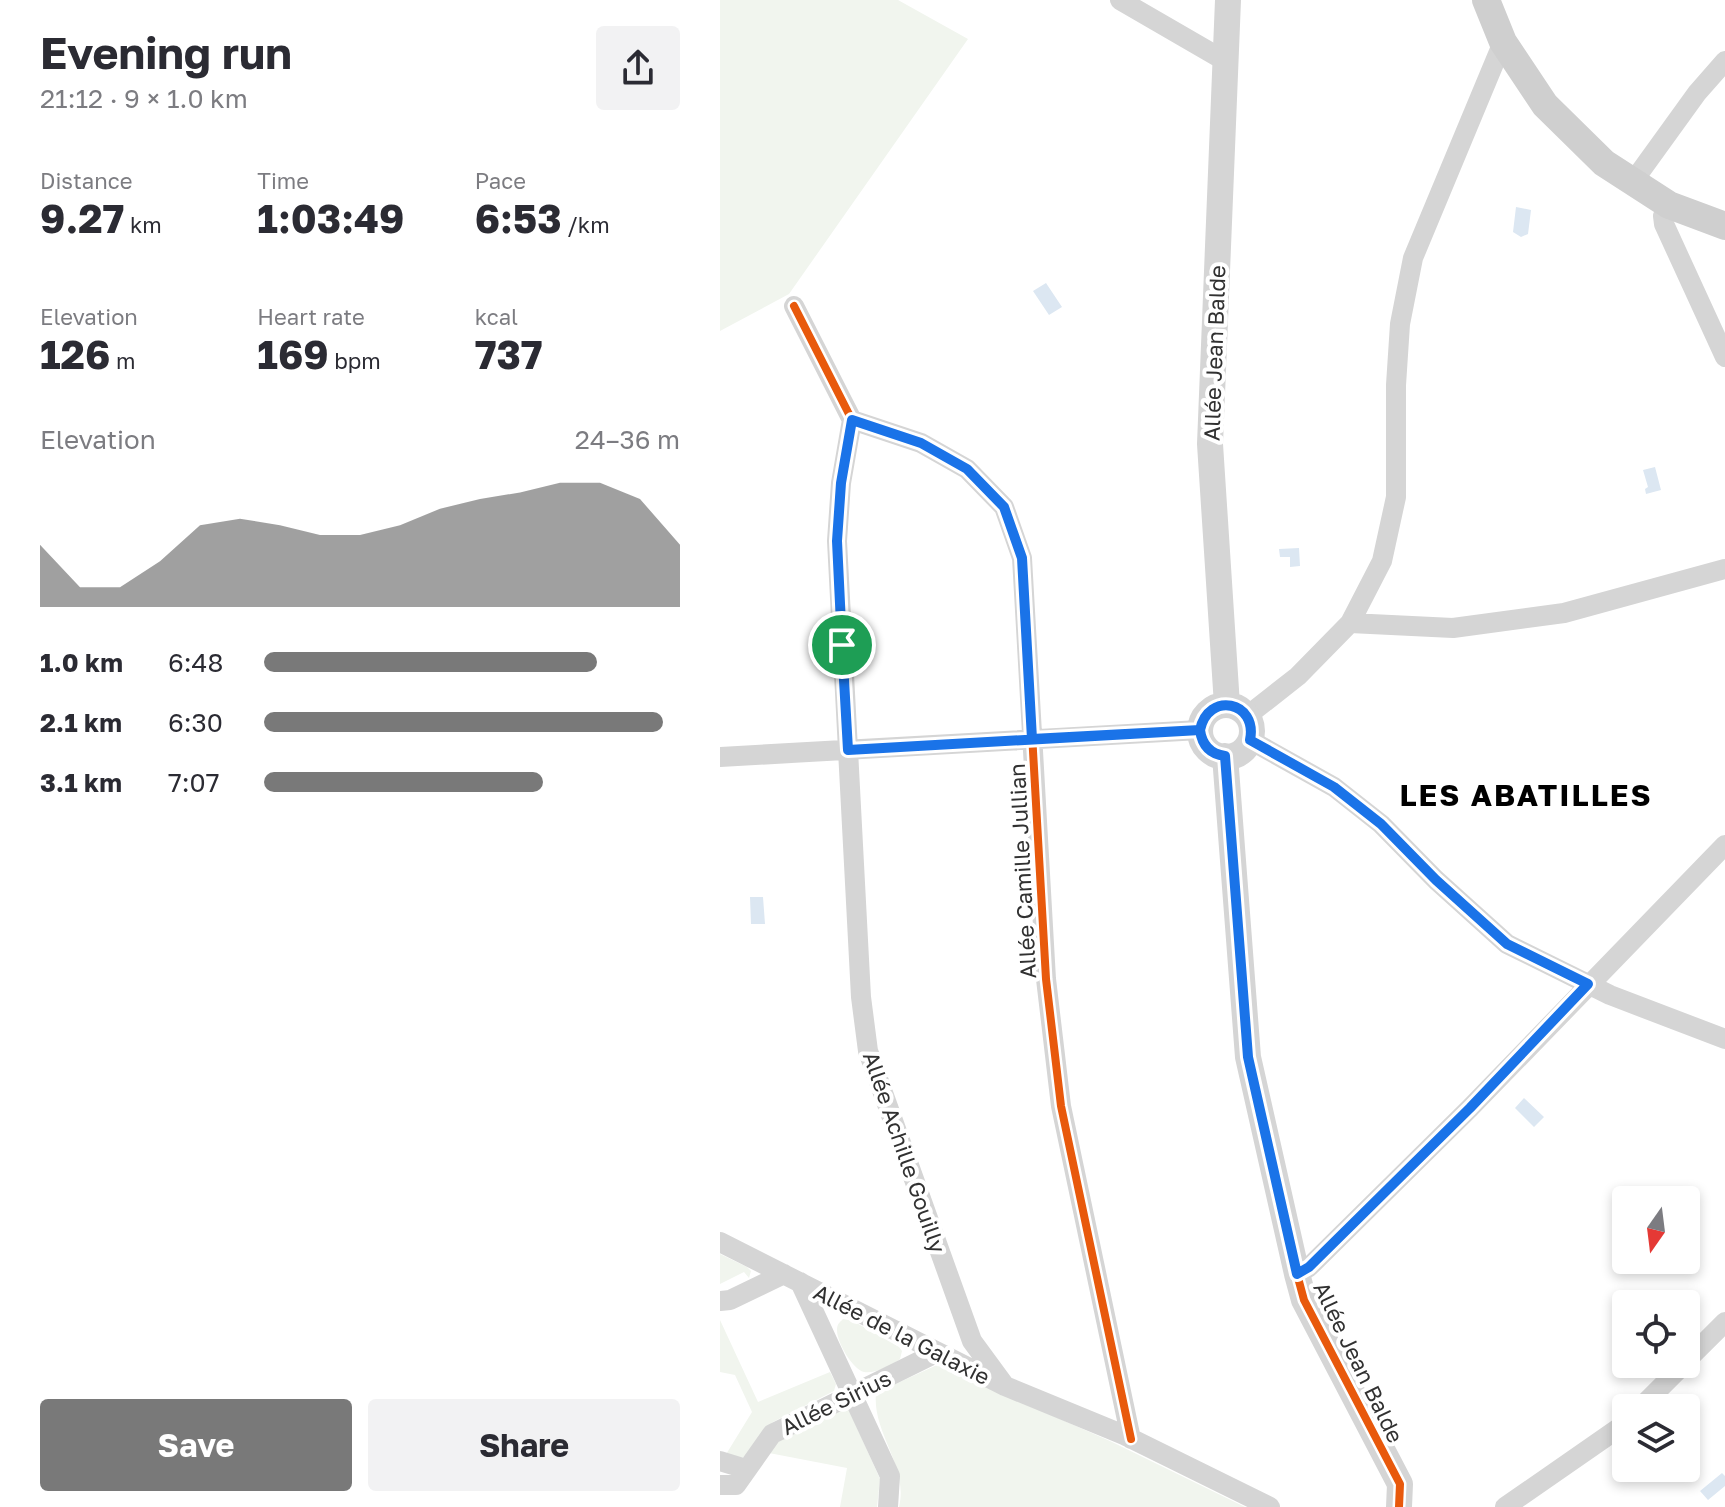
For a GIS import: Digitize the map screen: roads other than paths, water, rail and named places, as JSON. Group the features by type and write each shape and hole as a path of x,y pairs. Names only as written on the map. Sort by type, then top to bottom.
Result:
{"main road":[{"path":"1486,0 1503,42 1545,105 1604,163 1669,205 1725,226"}],"street":[{"path":"1120,0 1227,62"},
{"name":"Allée Jean Balde","path":"1228,0 1210,444 1241,720"},
{"path":"1241,720 1298,676 1350,623 1382,561 1396,497 1396,385 1400,324 1413,258 1503,42"},
{"path":"1632,183 1697,93 1725,61"},
{"path":"1669,205 1663,216 1664,224 1725,357"},
{"path":"794,306 852,420"},
{"name":"Allée Camille Jullian","path":"852,420 921,443 967,469 1004,507 1022,558 1046,979 1061,1106 1131,1439"},
{"name":"Allée Achille Gouilly","path":"852,420 841,483 837,541 861,997 868,1051 972,1341 1005,1386"},
{"path":"1350,623 1453,628 1564,613 1725,569"},
{"path":"1241,720 1241,752 1225,756 1210,751 1201,738 1200,730 1211,709 1241,720 1381,824 1436,880 1507,944 1610,995 1725,1039"},
{"path":"720,757 1200,730"},
{"name":"Allée Jean Balde","path":"1225,756 1248,1057 1297,1274 1304,1300 1400,1484 1399,1507"},
{"path":"1297,1274 1309,1267 1470,1108 1725,845"},
{"name":"Allée de la Galaxie","path":"720,1242 1005,1386"},
{"path":"720,1301 792,1278"},
{"name":"Allée de la Galaxie","path":"792,1278 853,1393 890,1476 888,1507"},
{"path":"1700,1348 1725,1322"},
{"name":"Allée Sirius","path":"720,1485 736,1485 772,1434 938,1352"},
{"path":"1654,1394 1670,1378"},
{"path":"1005,1386 1131,1439 1270,1507"},
{"path":"1505,1507 1612,1433"},
{"path":"720,1461 746,1469"}],"district":[{"name":"LES ABATILLES","path":"1526,795"}]}
